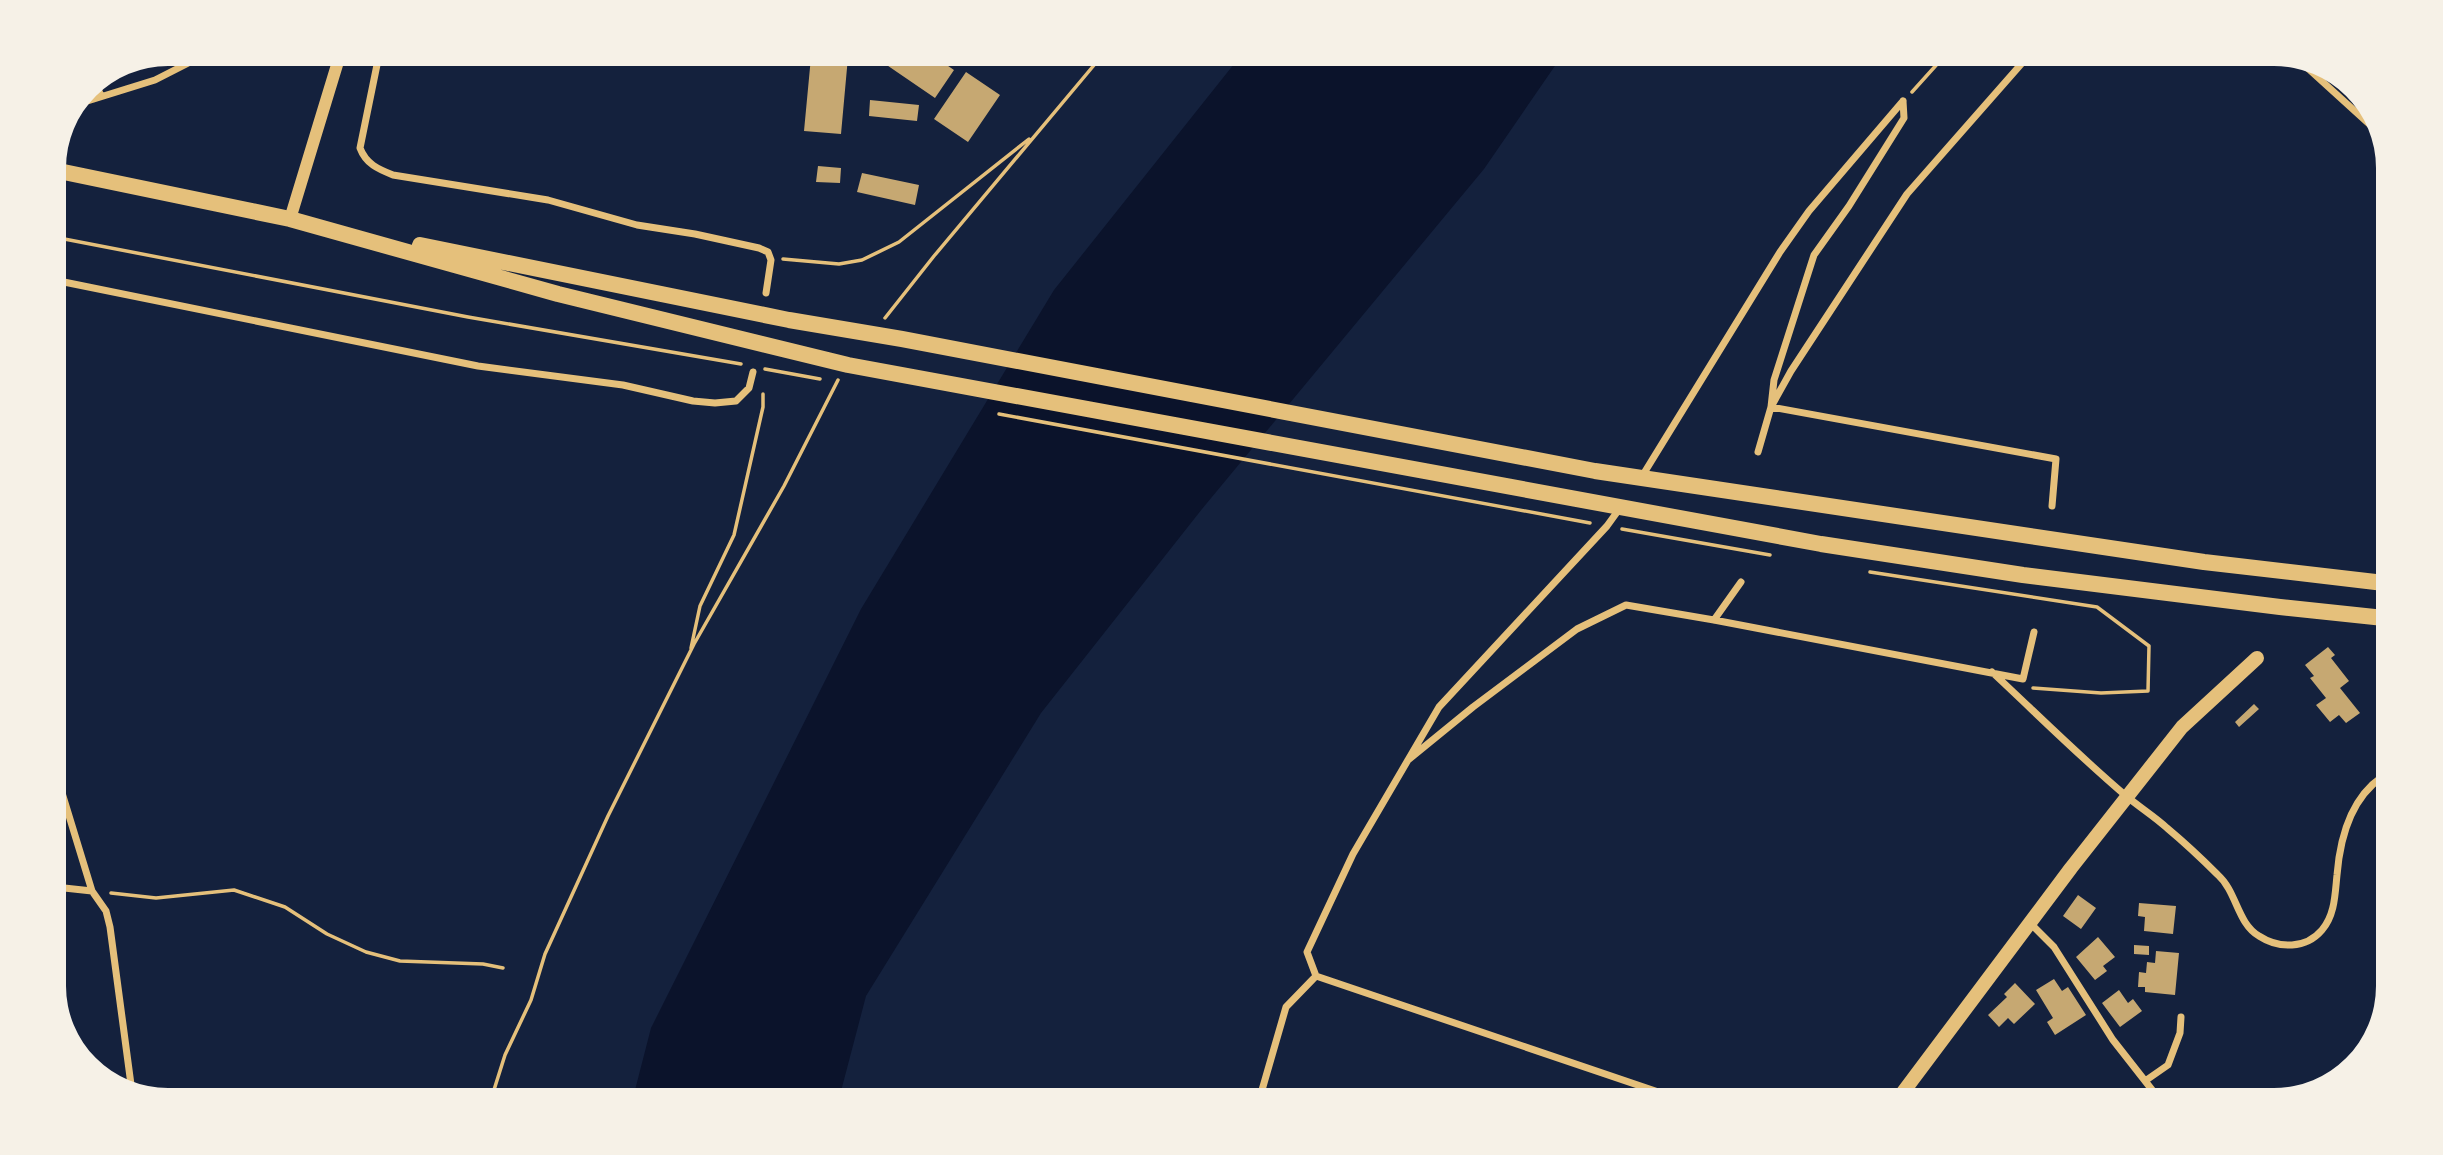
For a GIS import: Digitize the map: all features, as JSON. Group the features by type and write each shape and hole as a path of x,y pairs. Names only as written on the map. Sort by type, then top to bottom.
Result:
{"highway":[{"path":"67,173 789,320 902,339 1595,471 2204,562 2376,582"},
{"path":"290,219 558,294 848,365 1821,544 2010,573 2376,617"}],"main road":[{"path":"1906,1088 2126,796 2182,727 2257,658"}],"street":[{"path":"95,98 155,80 180,67"},
{"path":"290,219 336,67"},
{"path":"377,67 360,148 368,161 378,169 393,174 548,200 638,225 759,248 768,252 771,260 766,293"},
{"path":"1771,407 1791,371 1907,194 2019,67"},
{"path":"2315,75 2363,119"},
{"path":"1758,452 1771,407 1774,380 1814,255 1849,206 1904,118 1903,101"},
{"path":"1641,478 1780,251 1809,211 1903,101"},
{"path":"67,283 478,366 624,385 693,401 736,401 749,388 756,370"},
{"path":"1771,407 2056,459 2052,506"},
{"path":"1316,976 1307,952 1353,854 1439,707 1607,526 1620,508"},
{"path":"1714,620 1741,582"},
{"path":"1408,760 1577,629 1626,606 1992,671 2023,679 2034,632"},
{"path":"1992,671 2126,796 2167,827 2221,877 2232,892 2244,922 2253,933 2273,943 2297,945 2311,940 2328,921 2333,910 2343,832 2354,808 2376,783"},
{"path":"67,809 92,891 106,911 110,927 131,1081"},
{"path":"67,888 92,891"},
{"path":"2030,923 2054,947 2113,1040 2151,1088"},
{"path":"1263,1088 1286,1007 1316,976"},
{"path":"1316,976 1646,1088"},
{"path":"2145,1081 2168,1065 2180,1033 2181,1017"}],"path":[{"path":"883,321 1092,67"},
{"path":"1903,101 1934,67"},
{"path":"781,258 839,264 862,260 899,242 1037,133"},
{"path":"67,240 468,317 745,365"},
{"path":"495,1088 505,1055 531,1000 551,942 608,816 689,653 784,486 836,382 848,365"},
{"path":"756,370 823,380"},
{"path":"836,382 848,384"},
{"path":"689,653 700,606 734,535 763,407 763,387"},
{"path":"989,411 1775,556"},
{"path":"1866,572 2097,607 2149,646 2148,691 2101,694 2035,690 2023,679"},
{"path":"92,891 156,898 234,890 285,907 327,934 366,952 400,961 483,964 503,968"}],"water":[{"path":"1232,67 1554,67 1484,169 1202,509 1041,713 866,996 842,1088 636,1088 651,1028 861,609 1054,290"}],"building":[{"path":"810,67 847,67 841,134 804,131"},
{"path":"890,67 950,67 954,70 935,98"},
{"path":"966,72 1000,95 968,142 934,119"},
{"path":"870,100 919,105 917,121 869,116"},
{"path":"818,166 841,168 840,183 816,182"},
{"path":"862,173 919,185 915,205 857,192"},
{"path":"2328,647 2335,655 2331,658 2349,681 2340,688 2360,713 2346,723 2339,715 2330,722 2316,705 2326,698 2310,678 2314,676 2305,665"},
{"path":"2254,704 2259,709 2239,727 2235,722"},
{"path":"2078,895 2096,908 2081,929 2063,916"},
{"path":"2139,903 2176,906 2173,934 2144,931 2145,917 2138,916"},
{"path":"2098,937 2115,957 2103,966 2107,971 2095,980 2076,957"},
{"path":"2134,945 2149,946 2149,955 2134,954"},
{"path":"2156,951 2179,953 2175,995 2145,992 2145,987 2138,987 2139,972 2146,973 2147,962 2155,963"},
{"path":"2054,979 2062,991 2068,987 2086,1015 2055,1035 2047,1022 2053,1018 2036,990"},
{"path":"2015,983 2035,1004 2014,1024 2008,1018 1999,1027 1988,1015 2007,997 2004,994"},
{"path":"2119,990 2128,1003 2133,999 2142,1011 2120,1027 2102,1003"}]}
